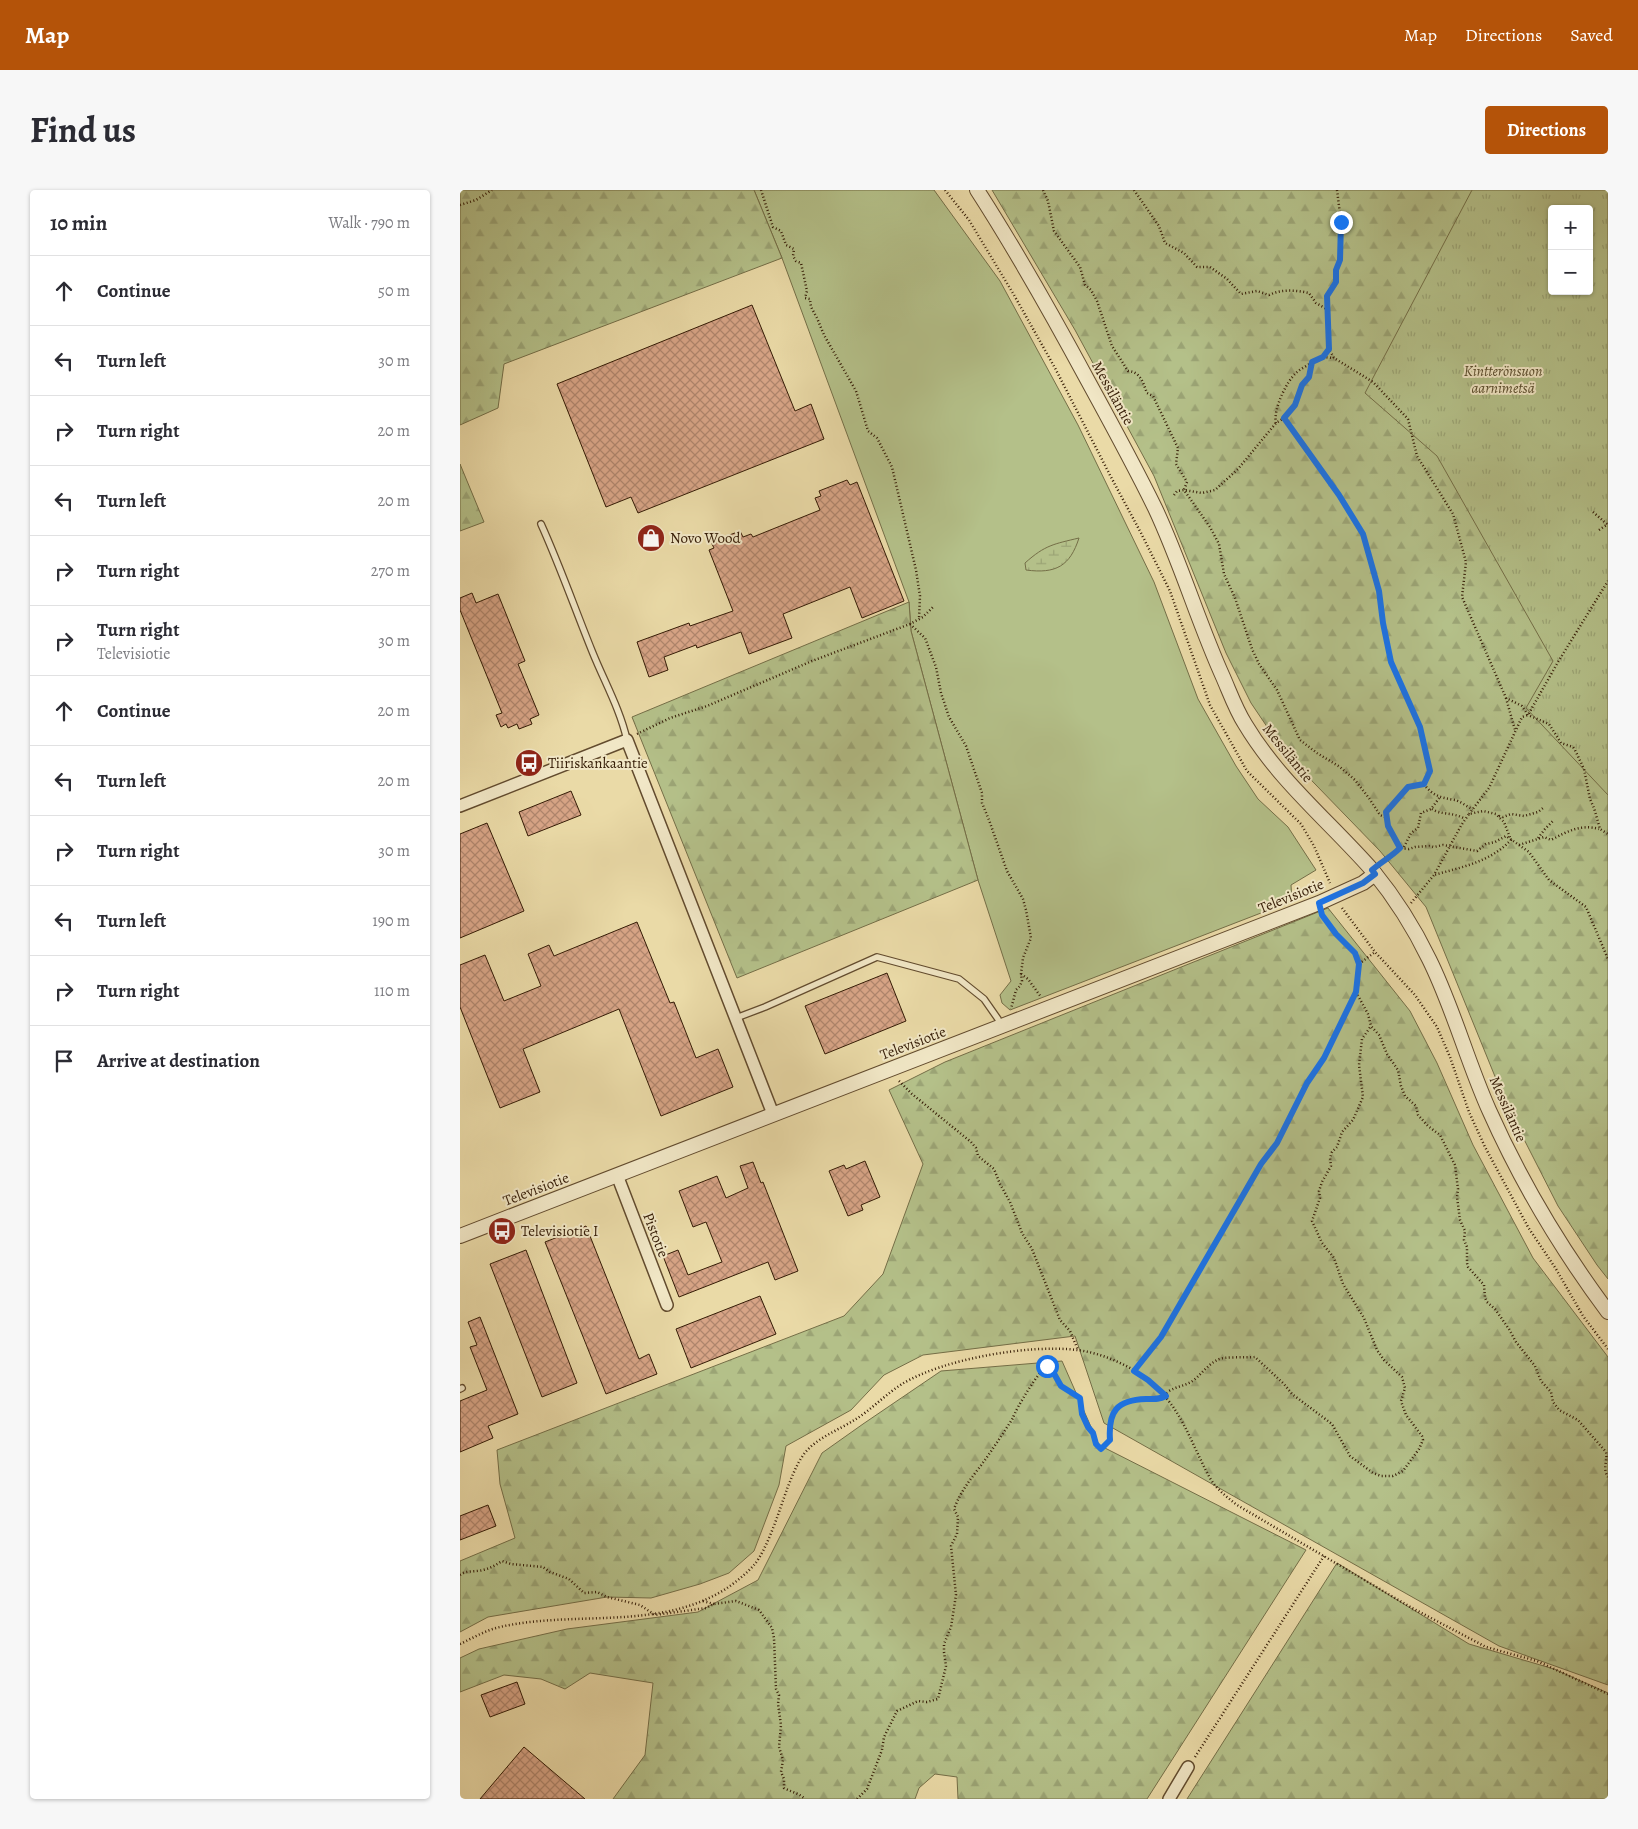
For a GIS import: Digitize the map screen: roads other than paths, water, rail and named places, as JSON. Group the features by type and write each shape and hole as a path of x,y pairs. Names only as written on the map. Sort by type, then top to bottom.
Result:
{"street":[{"name":"Messiläntie","path":"977,190 1041,296 1144,486 1174,553 1205,637 1243,721 1260,748 1281,775 1373,872 1403,911 1430,960 1488,1108 1516,1167 1558,1240 1581,1276 1608,1312"},
{"path":"460,806 627,740 773,1114"},
{"name":"Televisiotie","path":"460,1236 1319,903 1363,883 1373,872"},
{"name":"Pistotie","path":"617,1175 667,1305"},
{"path":"1169,1799 1188,1767"}],"lane":[{"path":"541,524 561,569 593,653 623,721 627,740"},
{"path":"736,1018 878,957 958,979 984,999 998,1019 1007,1025"}],"place":[{"name":"Novo Wood","path":"651,538"},
{"name":"Tiiriskankaantie","path":"529,763"},
{"name":"Televisiotie I","path":"502,1231"}],"park label":[{"name":"Kintterönsuon aarnimetsä","path":"1503,380"}]}
